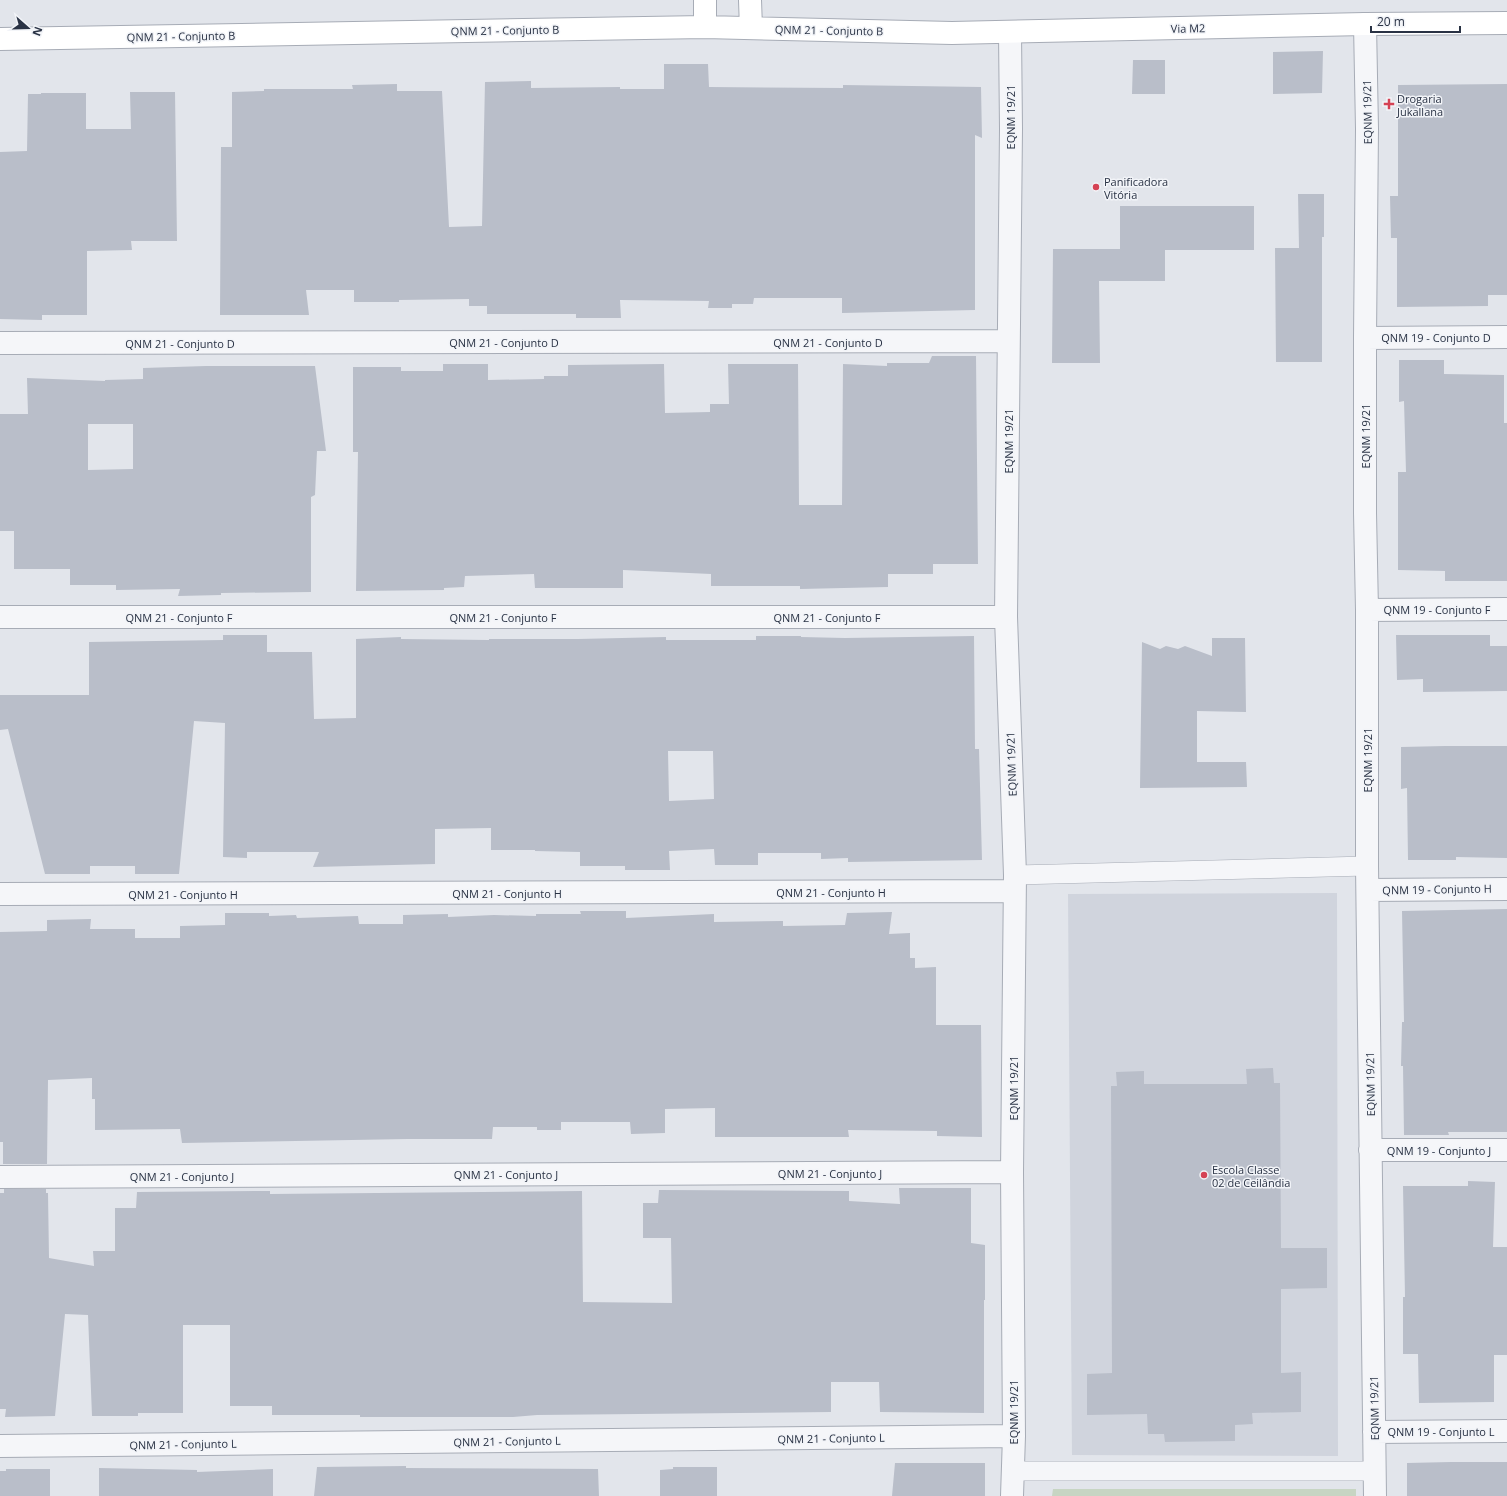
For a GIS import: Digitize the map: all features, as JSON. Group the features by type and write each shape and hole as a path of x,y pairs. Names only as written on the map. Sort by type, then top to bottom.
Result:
{"main road":[{"path":"704,0 705,27"},
{"path":"750,0 751,28"},
{"name":"Via M2","path":"1010,33 1365,24 1507,23"},
{"name":"QNM 21 - Conjunto B","path":"0,39 705,27 952,34 1010,33"}],"street":[{"name":"EQNM 19/21","path":"1365,24 1368,129 1365,338 1367,866 1375,1496"},
{"name":"EQNM 19/21","path":"1010,33 1006,617 1014,883 1012,1172 1014,1436 1012,1496"},
{"name":"QNM 19 - Conjunto D","path":"1365,338 1507,337"},
{"name":"QNM 21 - Conjunto D","path":"0,343 1008,342"},
{"name":"QNM 19 - Conjunto F","path":"1367,610 1507,609"},
{"name":"QNM 21 - Conjunto F","path":"0,617 1006,617"},
{"path":"1014,883 1367,866"},
{"name":"QNM 21 - Conjunto H","path":"0,894 1014,883"},
{"name":"QNM 19 - Conjunto H","path":"1368,890 1507,889"},
{"name":"QNM 19 - Conjunto J","path":"1370,1150 1507,1150"},
{"name":"QNM 21 - Conjunto J","path":"0,1177 1012,1172"},
{"name":"QNM 19 - Conjunto L","path":"1374,1432 1507,1431"},
{"name":"QNM 21 - Conjunto L","path":"0,1446 1014,1436"},
{"path":"1012,1471 1375,1471"}],"shaded area":[{"name":"Escola Classe 02 de Ceilândia","path":"1337,893 1338,1456 1072,1455 1068,894"}],"green space":[{"path":"1053,1489 1356,1489 1356,1496 1052,1496"}],"building":[{"path":"1323,51 1322,93 1273,94 1273,52"},
{"path":"1133,60 1165,60 1165,94 1132,94"},
{"path":"664,64 708,64 709,87 843,88 843,85 981,87 982,138 975,135 975,310 842,313 842,298 754,298 753,304 732,304 732,308 708,308 709,301 620,300 621,318 576,318 576,314 487,314 487,306 469,306 469,299 354,302 354,290 306,290 309,315 220,315 221,147 232,147 232,92 264,91 264,89 353,89 352,85 397,84 397,91 442,91 449,227 482,226 485,82 531,81 531,88 620,87 620,89 664,89"},
{"path":"1507,84 1507,295 1488,295 1488,306 1397,307 1397,238 1391,238 1390,196 1398,196 1398,85"},
{"path":"130,92 175,92 177,241 131,241 132,250 87,251 87,315 42,315 42,320 0,319 0,152 27,151 28,94 86,93 86,129 131,129"},
{"path":"1298,194 1324,194 1324,237 1322,237 1322,362 1276,362 1275,248 1299,248"},
{"path":"1120,206 1254,206 1254,250 1165,250 1165,281 1099,281 1100,363 1052,363 1053,249 1120,249"},
{"path":"932,356 976,356 978,564 933,564 933,574 888,574 888,587 800,589 800,586 711,586 711,574 623,570 623,588 535,588 534,574 465,576 464,587 444,588 444,590 356,591 358,452 353,452 353,367 401,367 401,371 443,371 443,364 488,364 488,380 544,379 544,376 568,376 568,365 664,364 665,413 710,412 710,404 729,404 728,364 798,364 799,505 842,505 843,364 887,366 887,363 929,363"},
{"path":"1399,360 1444,360 1444,374 1504,375 1504,423 1507,423 1507,581 1445,581 1445,571 1398,570 1398,472 1406,472 1404,401 1399,402"},
{"path":"206,366 315,366 326,451 317,451 315,495 311,497 311,592 221,593 221,595 178,596 180,589 116,590 116,585 70,585 70,569 14,569 14,531 0,531 0,414 28,414 27,378 105,381 143,379 143,368","holes":["88,424 133,424 133,469 88,470"]},
{"path":"223,635 267,635 267,652 312,652 314,719 356,718 356,639 401,637 401,639 489,640 666,637 666,640 756,640 756,636 845,638 974,636 975,749 979,749 982,860 848,862 848,858 821,859 821,853 758,853 758,865 715,865 714,849 669,851 670,870 625,870 625,866 580,866 580,852 491,850 491,828 435,829 435,864 313,867 319,852 247,852 247,858 223,857 225,723 194,721 179,874 135,874 135,866 90,866 90,874 45,874 8,729 0,730 0,695 89,695 89,642 223,640","holes":["668,751 713,751 714,799 669,801"]},
{"path":"1396,635 1490,635 1490,646 1507,646 1507,691 1423,692 1423,679 1397,680"},
{"path":"1212,638 1245,638 1246,712 1197,711 1197,762 1246,762 1247,787 1140,788 1142,642 1160,649 1166,646 1178,649 1185,646 1212,656"},
{"path":"1507,746 1507,858 1456,857 1456,860 1408,860 1407,788 1401,789 1401,747"},
{"path":"1507,909 1507,1132 1448,1132 1449,1135 1404,1135 1403,1066 1401,1066 1402,1022 1404,1022 1402,911"},
{"path":"580,911 626,911 626,918 714,914 714,922 783,921 783,926 845,925 847,913 892,912 889,934 910,933 910,958 915,958 915,968 936,967 936,1025 981,1025 982,1137 937,1136 937,1131 848,1130 849,1137 715,1137 715,1108 665,1109 665,1133 631,1134 630,1122 561,1122 561,1130 537,1130 537,1127 493,1127 492,1139 182,1143 180,1129 95,1130 95,1099 92,1099 92,1078 48,1080 47,1164 3,1164 3,1142 0,1142 0,932 47,931 47,920 91,919 90,929 135,929 135,938 180,938 180,926 225,925 225,913 269,913 269,916 296,915 297,918 358,916 359,924 403,924 403,915 448,914 448,917 494,915 536,916 536,914 581,914"},
{"path":"1273,1068 1274,1083 1280,1083 1281,1248 1327,1248 1327,1288 1281,1289 1281,1373 1301,1372 1301,1412 1252,1413 1253,1424 1235,1425 1235,1441 1165,1442 1164,1434 1148,1434 1147,1414 1087,1415 1087,1374 1112,1373 1111,1086 1117,1086 1116,1072 1144,1071 1144,1084 1247,1084 1246,1069"},
{"path":"1468,1181 1495,1182 1493,1247 1507,1247 1507,1355 1494,1355 1494,1402 1419,1403 1418,1354 1403,1354 1403,1297 1405,1297 1403,1186 1468,1186"},
{"path":"899,1188 971,1188 971,1243 985,1245 984,1413 880,1412 879,1382 831,1382 831,1412 537,1415 513,1417 360,1417 360,1415 272,1415 272,1406 230,1406 230,1325 183,1325 183,1413 138,1413 138,1416 92,1416 88,1315 65,1314 55,1416 5,1417 6,1409 0,1409 0,1193 4,1193 4,1189 46,1189 46,1193 48,1193 49,1258 94,1266 93,1251 115,1251 115,1208 136,1208 137,1192 270,1191 270,1194 582,1191 583,1302 672,1303 671,1238 643,1238 643,1203 658,1203 659,1190 849,1191 849,1201 900,1204"},
{"path":"1507,1462 1507,1496 1407,1496 1407,1463"},
{"path":"895,1463 985,1463 985,1496 892,1496"},
{"path":"406,1466 406,1468 598,1469 599,1496 314,1496 317,1467"},
{"path":"673,1467 717,1467 717,1496 660,1496 660,1470 673,1469"},
{"path":"99,1468 197,1470 197,1472 273,1469 273,1496 99,1496"},
{"path":"6,1469 50,1469 50,1496 0,1496 0,1471 6,1471"}],"place":[{"name":"Drogaria Jukallana","path":"1389,104"},
{"name":"Panificadora Vitória","path":"1096,187"},
{"name":"Escola Classe 02 de Ceilândia","path":"1204,1175"}]}
